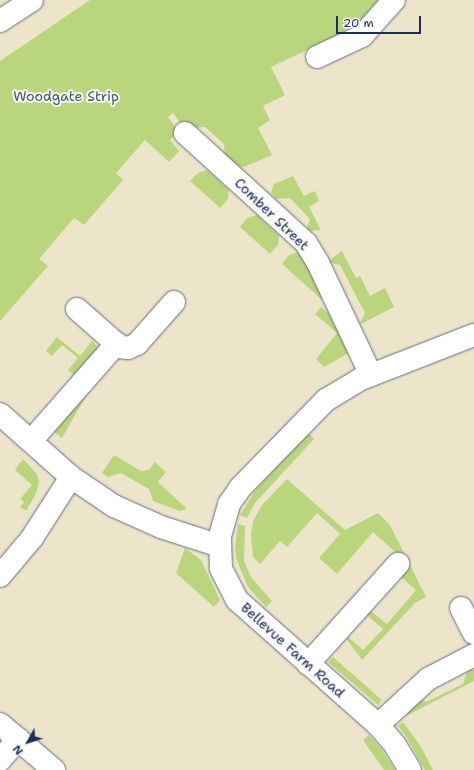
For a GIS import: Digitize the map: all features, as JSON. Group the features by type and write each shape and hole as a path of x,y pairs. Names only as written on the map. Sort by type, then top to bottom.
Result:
{"street":[{"path":"0,21 32,0"},
{"path":"317,57 362,36 394,0"},
{"name":"Comber Street","path":"185,133 306,243 318,263 371,375"},
{"path":"77,309 117,343 128,348 137,344 174,302"},
{"name":"Bellevue Farm Road","path":"410,770 394,745 378,725 237,600 221,568 220,546 224,518 229,504 240,488 326,400 371,375 474,335"},
{"path":"31,441 117,343"},
{"path":"0,414 71,477 114,506 134,516 220,546"},
{"path":"0,576 25,548 71,477"},
{"path":"308,664 398,564"},
{"path":"461,608 474,633"},
{"path":"378,725 428,679 474,655"},
{"path":"0,724 54,770"},
{"path":"0,760 18,739"}],"green space":[{"name":"Woodgate Strip","path":"90,0 379,0 363,19 328,40 271,67 285,95 263,106 270,120 258,128 272,155 244,167 235,166 225,158 224,144 205,127 192,128 182,125 173,113 168,117 178,131 170,140 179,151 169,162 145,140 116,173 123,180 84,225 74,218 39,259 48,266 0,321 0,61"},
{"path":"207,170 229,190 228,199 220,208 190,181 198,173"},
{"path":"293,176 304,196 315,191 319,201 309,207 321,230 306,231 310,219 290,198 276,199 271,193 274,184"},
{"path":"257,215 279,236 278,245 270,254 240,227 247,218"},
{"path":"342,251 356,278 360,276 370,296 385,288 394,307 359,325 365,313 340,265 327,262"},
{"path":"297,252 302,254 326,300 322,300 282,264 288,256"},
{"path":"321,307 337,321 352,351 324,367 316,359 337,333 315,314"},
{"path":"57,337 80,356 92,341 97,346 97,351 76,377 68,370 78,358 62,345 52,356 46,351"},
{"path":"89,391 82,403 62,438 52,430"},
{"path":"308,432 314,439 255,503 247,518 240,515 255,491"},
{"path":"114,455 141,471 149,470 155,462 166,472 158,482 187,509 180,511 153,501 149,489 121,473 108,477 102,473"},
{"path":"23,459 37,474 39,482 36,494 26,511 20,507 24,502 20,499 32,485 15,470"},
{"path":"287,479 345,530 378,513 390,525 426,597 415,603 362,660 345,637 347,636 363,650 383,629 367,615 371,611 387,624 416,590 400,576 409,564 373,532 337,574 319,558 340,534 317,513 287,547 280,541 260,564 253,557 251,535 253,521 262,505"},
{"path":"238,524 245,526 244,561 251,577 272,601 266,607 248,587 237,561 235,548"},
{"path":"185,548 201,560 220,600 214,607 176,573"},
{"path":"333,657 382,700 378,705 328,662"},
{"path":"468,669 474,670 474,681 408,715 405,711 420,698 426,702 463,684"},
{"path":"403,722 420,745 433,770 425,770 406,736 398,726"},
{"path":"369,735 381,749 395,770 384,770 363,740"}]}
